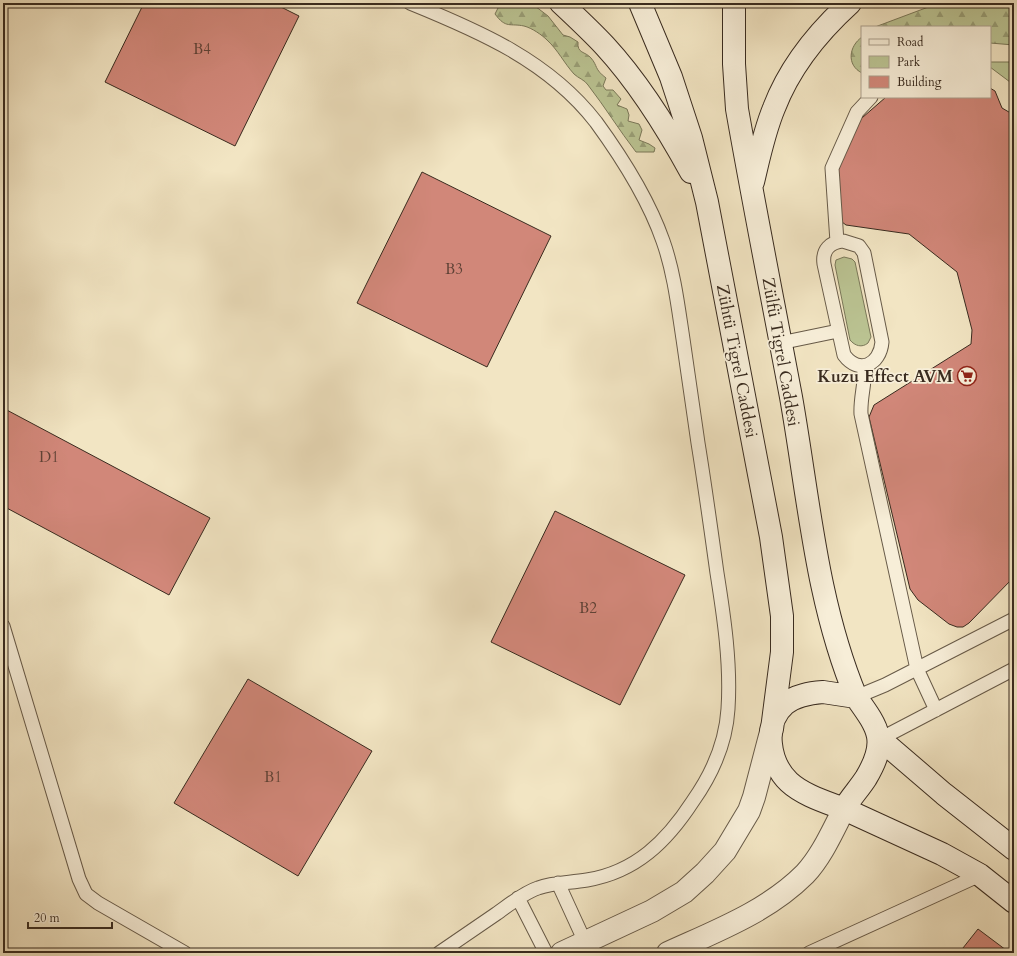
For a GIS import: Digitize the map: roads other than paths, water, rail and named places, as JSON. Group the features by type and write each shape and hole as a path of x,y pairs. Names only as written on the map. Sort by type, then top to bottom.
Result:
{"main road":[{"path":"561,3 605,46 641,91 677,146 706,198"},
{"name":"Zühtü Tigrel Caddesi","path":"640,3 671,77 691,138 706,198 771,537 781,609 782,652 772,729"},
{"name":"Zülfü Tigrel Caddesi","path":"734,3 734,64 737,110 751,191 791,398 822,591 834,639 856,697"},
{"path":"751,191 771,116 792,70 804,52 831,20 850,3"},
{"path":"562,953 652,911 684,892 705,874 725,851 742,825 754,797 772,729 781,709 793,699 807,694 823,692 856,697 876,727 880,739 944,794 1014,848"},
{"path":"772,729 771,743 774,760 782,774 790,783 819,799 942,854 980,875 1014,902"},
{"path":"668,953 753,913 777,898 806,873 822,850 844,809 866,778 874,760 880,739"}],"lane":[{"path":"410,3 480,33 510,48 539,66 567,91 593,119 634,179 648,207 664,243 678,301 721,595 728,661 728,711 723,738 706,780 693,802 666,837 650,852 617,873 587,880 558,883 536,888 518,898 439,953"},
{"path":"837,242 831,177 832,168 857,112 870,98"},
{"path":"837,242 850,242 859,246 864,253 882,342 882,350 878,358 873,363 864,366 856,366 849,362 844,356 838,331 823,256 826,249 837,242"},
{"path":"780,343 838,331"},
{"path":"864,366 866,376 861,393 861,414 917,668 936,710"},
{"path":"856,697 1014,619"},
{"path":"3,626 58,813 86,894 98,903 185,953"},
{"path":"880,739 1014,669"},
{"path":"809,953 980,875"},
{"path":"558,883 586,942"},
{"path":"518,898 546,953"}],"place":[{"name":"Kuzu Effect AVM","path":"967,376"}]}
